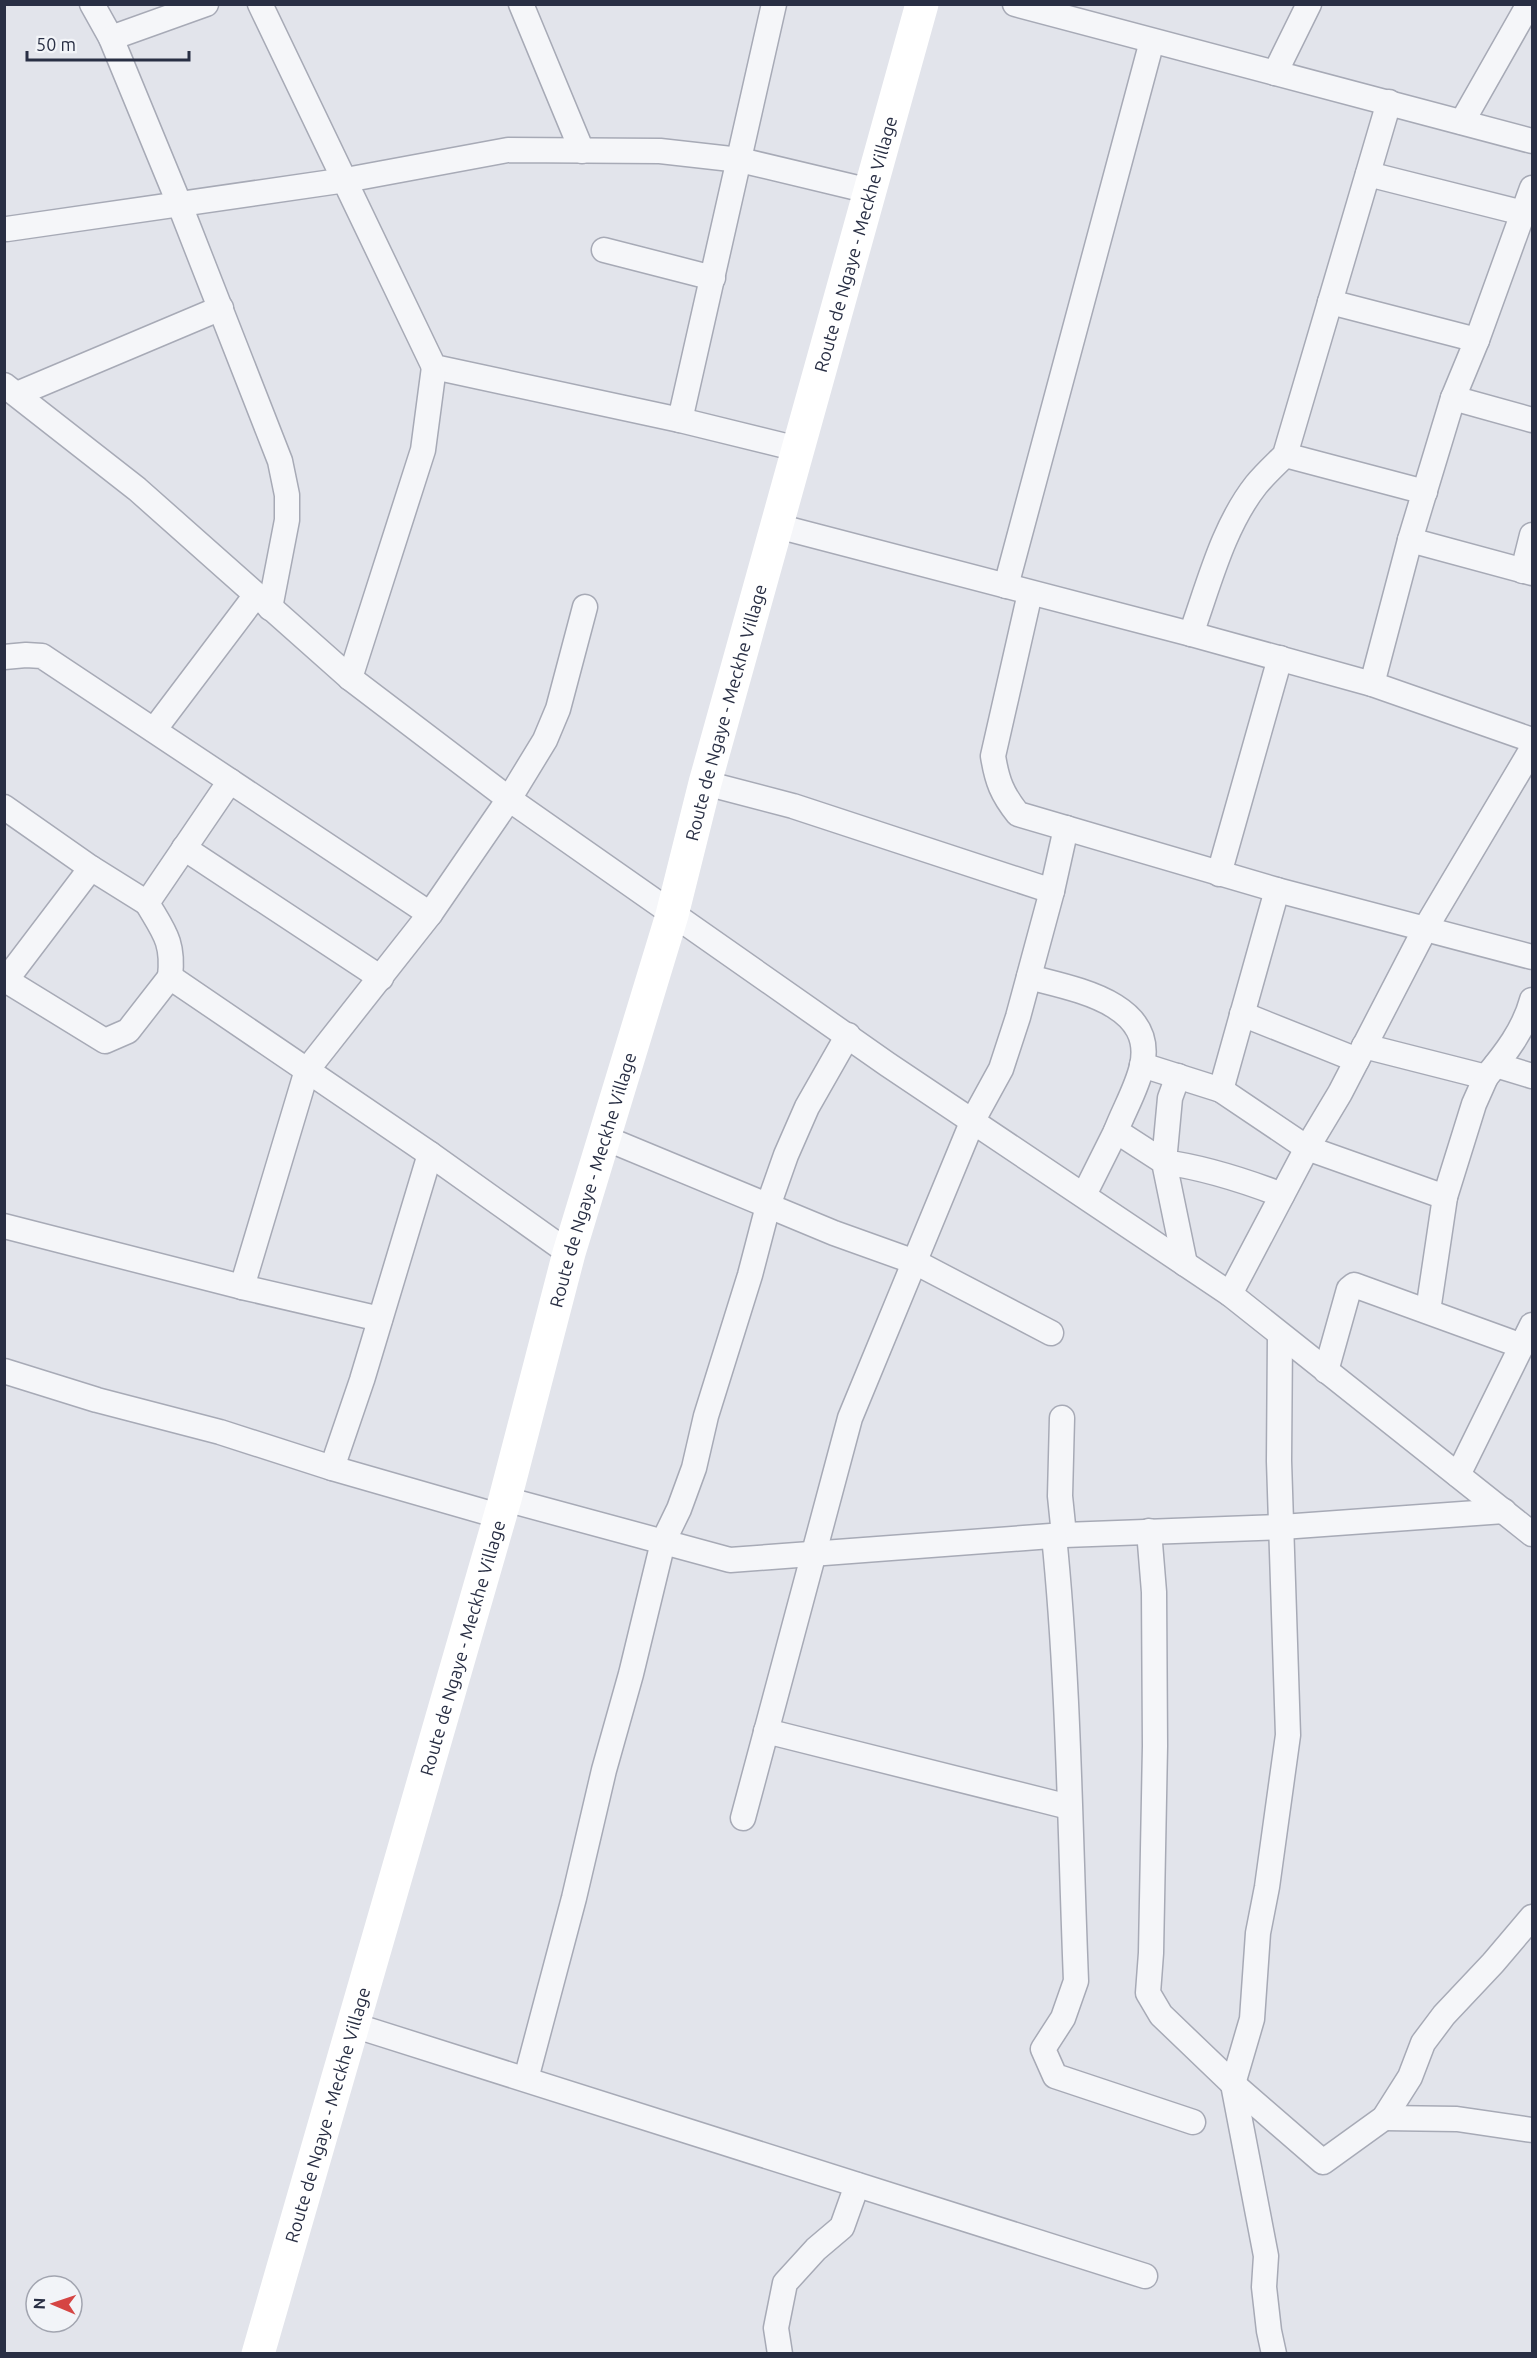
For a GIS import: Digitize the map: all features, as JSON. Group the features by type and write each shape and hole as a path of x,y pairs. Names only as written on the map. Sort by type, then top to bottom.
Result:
{"main road":[{"name":"Route de Ngaye - Meckhe Village","path":"258,2354 502,1508 569,1254 672,915 705,783 922,4"}],"street":[{"path":"92,4 111,38 221,308 280,460 287,495 287,520 263,601 154,730"},
{"path":"111,38 206,4"},
{"path":"260,4 435,366 423,450 350,678"},
{"path":"521,4 582,151"},
{"path":"680,420 774,4"},
{"path":"1015,4 1533,141"},
{"path":"1275,73 1309,4"},
{"path":"1462,122 1529,4"},
{"path":"1006,586 1152,41"},
{"path":"1191,634 1217,560 1237,514 1256,485 1285,455 1389,102"},
{"path":"7,229 346,180 508,150 660,150 740,160 870,191"},
{"path":"1368,174 1523,213"},
{"path":"1372,684 1410,540 1453,398 1533,188"},
{"path":"604,250 713,278"},
{"path":"1330,302 1477,340"},
{"path":"11,390 221,308"},
{"path":"435,366 680,420 798,449"},
{"path":"11,390 137,489 350,678 509,800 887,1064 1230,1294 1533,1534"},
{"path":"1453,398 1533,420"},
{"path":"1285,455 1425,492"},
{"path":"777,526 1191,634 1372,684 1533,740"},
{"path":"1410,540 1528,572 1533,535"},
{"path":"1030,593 993,756 996,777 1005,798 1018,814 1219,874 1533,957"},
{"path":"242,1287 307,1070 430,914 509,800 545,740 558,709 585,607"},
{"path":"4,657 42,656 430,914"},
{"path":"1219,874 1280,658"},
{"path":"1230,1294 1307,1148 1361,1053 1425,929 1533,749"},
{"path":"147,903 231,781"},
{"path":"705,783 793,806 1052,891"},
{"path":"4,807 91,868 147,903 167,937 173,956 170,977 128,1031 105,1041 5,980 91,868"},
{"path":"743,1818 850,1418 973,1120 1001,1069 1029,977 1066,828"},
{"path":"184,848 381,978"},
{"path":"1221,1090 1277,890"},
{"path":"170,977 430,1154 569,1254"},
{"path":"1029,977 1096,996 1115,1006 1133,1021 1142,1036 1142,1065 1116,1131 1084,1196"},
{"path":"1428,1311 1445,1197 1474,1104 1491,1071 1513,1042 1529,1013 1533,1000"},
{"path":"1242,1014 1361,1053 1533,1076"},
{"path":"526,2079 663,1542 679,1509 694,1468 706,1416 750,1275 768,1206 786,1155 807,1107 848,1035"},
{"path":"1142,1065 1221,1090 1307,1148 1445,1197"},
{"path":"1178,1076 1170,1098 1164,1162 1185,1264"},
{"path":"1116,1131 1164,1162 1193,1166 1226,1175 1282,1195"},
{"path":"605,1138 834,1233 915,1262 1051,1334"},
{"path":"332,1468 430,1154"},
{"path":"4,1226 242,1287 380,1319"},
{"path":"1326,1371 1349,1289 1354,1285 1428,1311 1527,1336 1458,1474"},
{"path":"1274,2354 1264,2287 1266,2256 1233,2084 1252,2019 1258,1934 1267,1887 1288,1735 1282,1527 1280,1335"},
{"path":"4,1371 97,1400 220,1432 332,1468 502,1508 663,1542 729,1560 1059,1535 1282,1527 1504,1511"},
{"path":"1062,1418 1059,1580 1076,1981 1064,2018 1043,2049 1055,2076 1193,2122"},
{"path":"1149,1532 1154,1592 1155,1746 1151,1953 1148,1993 1161,2015 1233,2084 1323,2162 1384,2118 1410,2077 1423,2043 1444,2015 1533,1917"},
{"path":"766,1731 1070,1807"},
{"path":"353,2025 1145,2276"},
{"path":"1384,2118 1457,2119 1533,2130"},
{"path":"780,2354 776,2328 785,2283 816,2249 842,2227 857,2184"}]}
